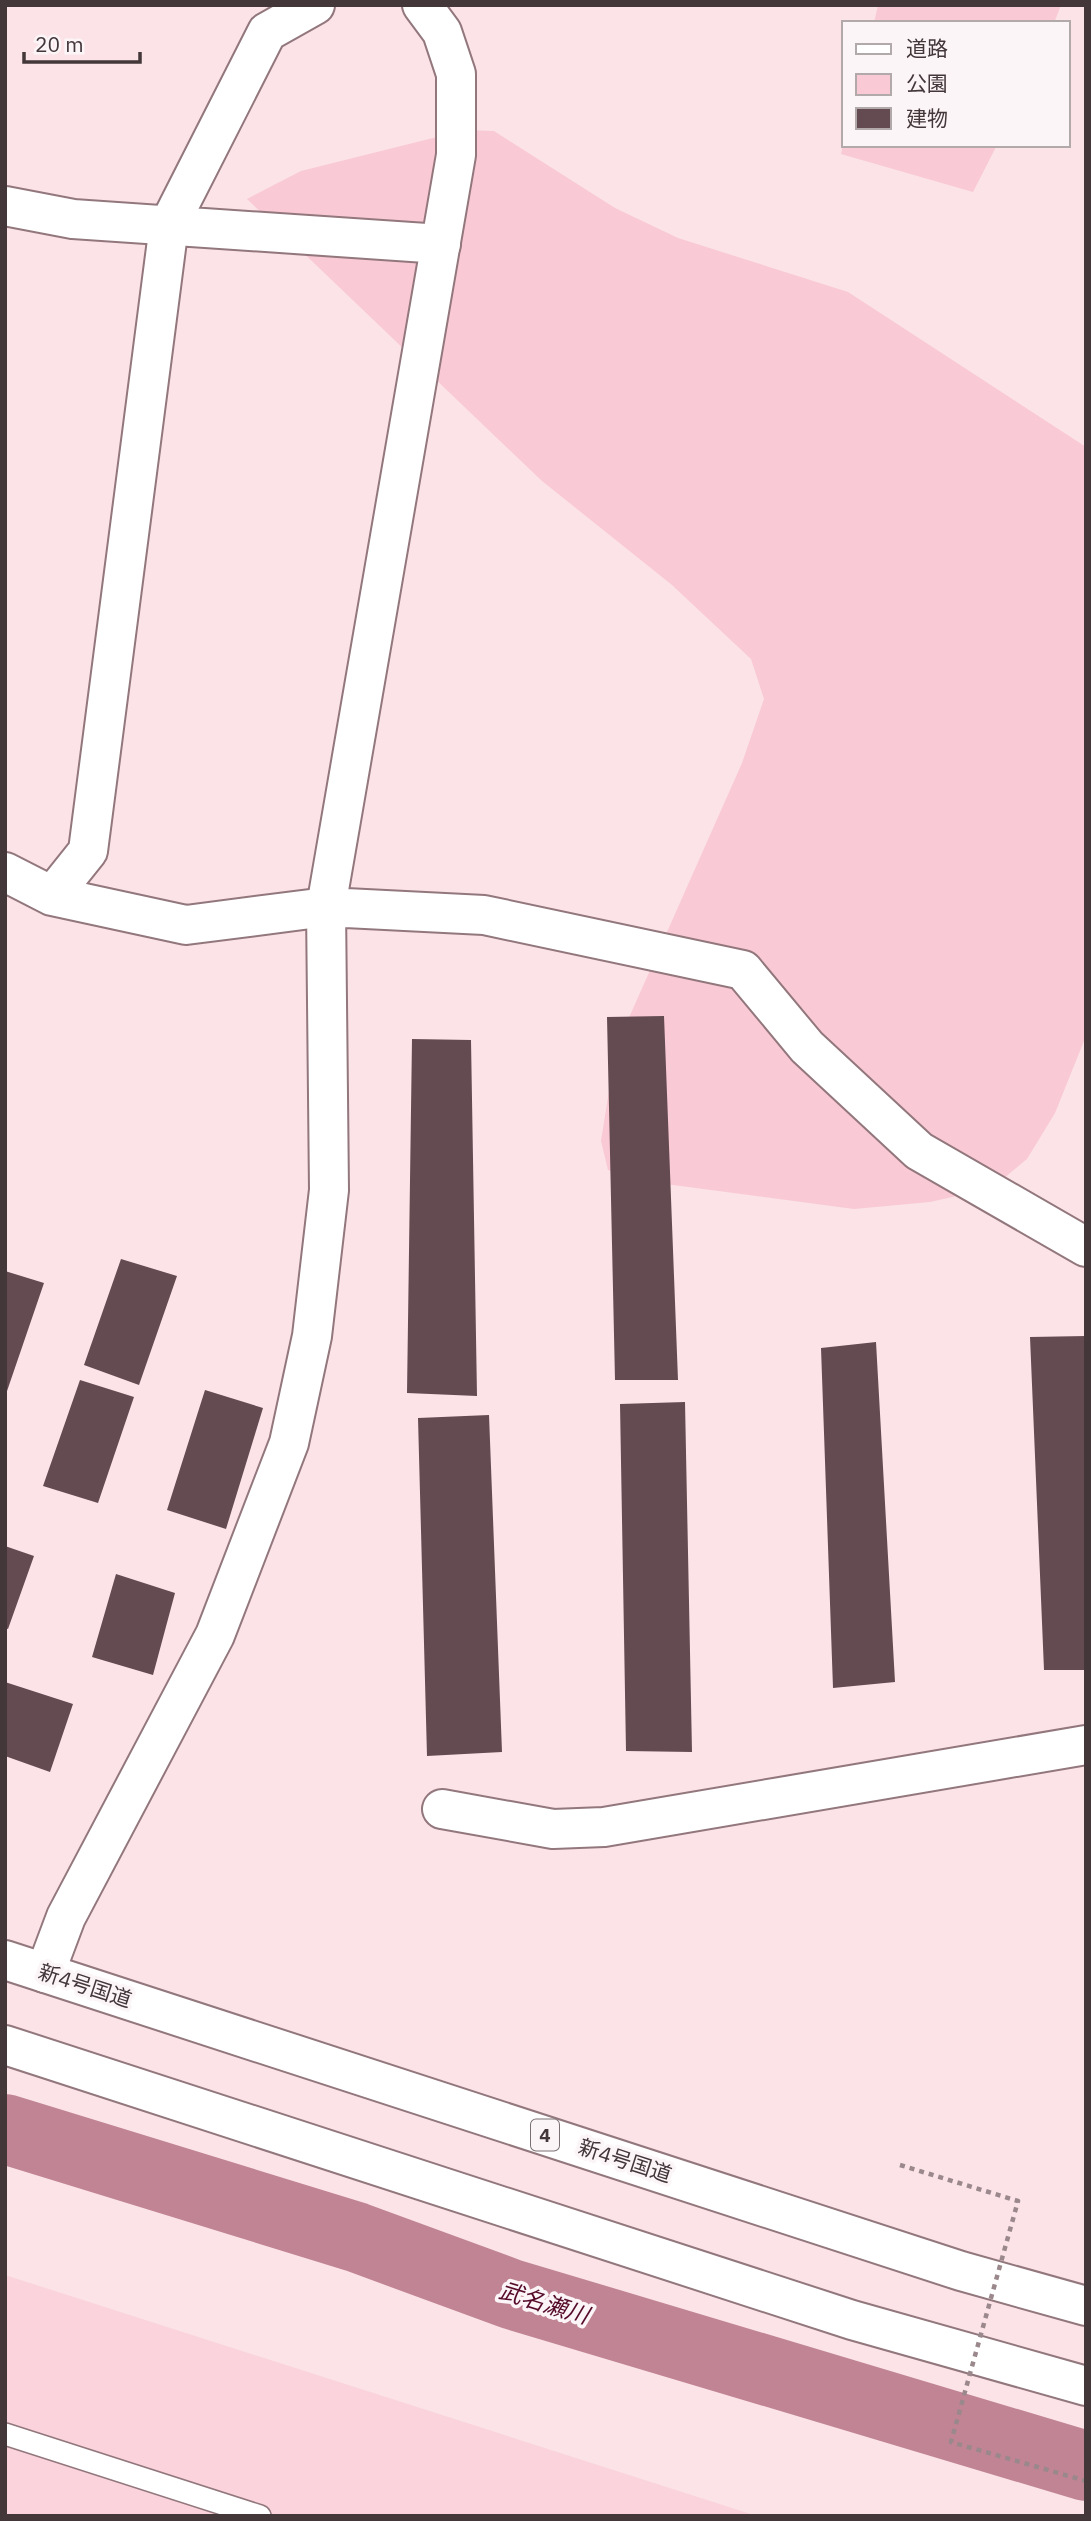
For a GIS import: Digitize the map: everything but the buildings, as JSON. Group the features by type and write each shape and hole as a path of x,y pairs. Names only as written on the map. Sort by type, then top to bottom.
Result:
{"main road":[{"path":"52,896 88,851 169,225 267,32 315,5"},
{"path":"45,1973 66,1917 215,1635 289,1443 312,1336 329,1190 326,907 456,155 456,74 442,32 422,5"},
{"path":"5,206 73,219 441,244"},
{"path":"5,872 52,896 187,925 326,907 484,915 743,971 807,1047 919,1151 1086,1247"},
{"path":"442,1810 553,1829 604,1827 1086,1745"},
{"name":"新4号国道","path":"5,1960 961,2271 1086,2305"},
{"path":"5,2045 852,2320 1086,2386"}],"lane":[{"path":"5,2434 260,2516"}],"path":[{"path":"900,2165 1018,2201 951,2442 1086,2481"}],"shaded area":[{"path":"5,2275 757,2516 5,2516"}],"green space":[{"path":"878,5 1061,5 1055,21 874,21"},
{"path":"465,130 494,131 615,208 678,238 848,292 1086,447 1086,1036 1055,1113 1027,1159 992,1188 930,1202 854,1209 643,1181 608,1170 601,1141 616,1047 742,763 764,699 751,659 672,585 542,481 247,199 301,171"},
{"path":"842,147 996,147 973,192 841,154"}],"waterway":[{"name":"武名瀬川","path":"5,2129 356,2237 511,2294 1086,2466"}]}
